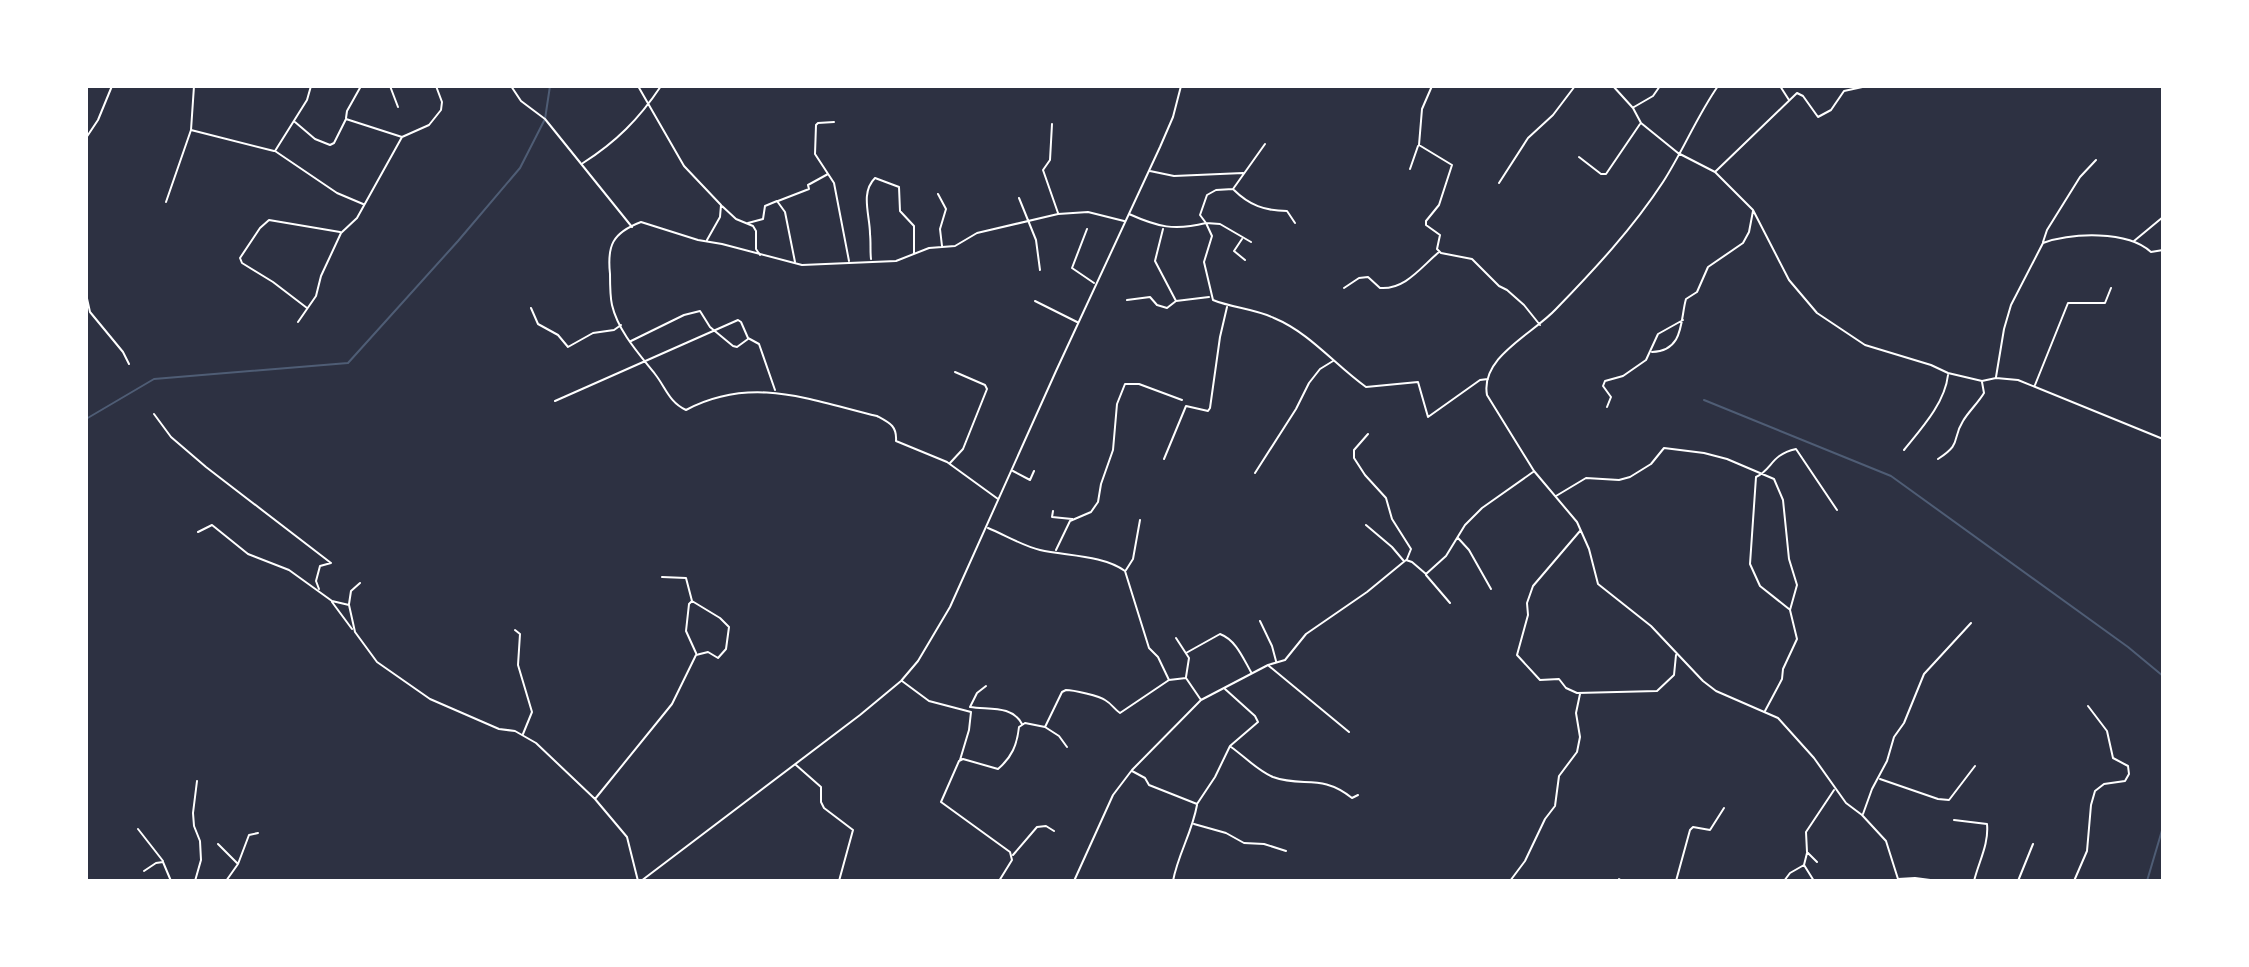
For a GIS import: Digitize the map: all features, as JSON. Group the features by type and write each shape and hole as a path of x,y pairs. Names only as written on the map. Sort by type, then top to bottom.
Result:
{"street":[{"path":"86,138 98,120 112,86"},
{"path":"166,202 191,130 194,86"},
{"path":"275,151 307,100 311,86"},
{"path":"294,121 307,134 330,145 334,143 361,86"},
{"path":"390,86 398,107"},
{"path":"298,322 316,296 321,276 341,233 357,218 402,137 434,121 442,102 436,86"},
{"path":"511,86 521,101 545,119 632,227"},
{"path":"638,86 684,166 736,219 748,223 756,231 756,249 761,255"},
{"path":"582,164 614,143 661,86"},
{"path":"198,532 212,525 248,554 289,570 320,592 332,601 377,662 430,699 499,729 515,731 536,743 595,799 627,837 639,881 901,681 933,639 1149,171 1173,117 1181,86"},
{"path":"1410,169 1419,145 1422,109 1432,86"},
{"path":"1499,183 1528,138 1553,115 1575,86"},
{"path":"1613,86 1633,108 1641,123 1678,153 1715,172 1753,210 1789,280 1817,313 1865,345 1982,381 1996,378 2018,380 2163,439"},
{"path":"1633,108 1653,96 1660,86"},
{"path":"1718,86 1664,179 1626,231 1541,326 1502,354 1490,370 1485,387 1490,404 1534,471 1581,530 1598,584 1651,626 1716,691 1778,718 1814,758 1846,803 1886,841 1898,880 1938,881"},
{"path":"1780,86 1790,101"},
{"path":"1715,172 1797,93 1800,92 1818,117 1831,110 1844,91 1867,86"},
{"path":"346,119 402,137"},
{"path":"834,122 818,123 814,129 815,154 834,183 849,262"},
{"path":"1579,157 1601,174 1606,174 1641,123"},
{"path":"1052,124 1050,160 1043,170 1058,214"},
{"path":"191,130 275,151 337,193 364,205"},
{"path":"1233,189 1265,144"},
{"path":"1419,145 1452,165 1439,205 1426,221 1426,225 1440,235 1437,249 1472,259 1524,305 1541,326"},
{"path":"1996,378 2011,305 2047,230 2080,177 2096,160"},
{"path":"1149,171 1174,176 1244,173"},
{"path":"748,223 763,219 765,206 809,189 812,181 828,174"},
{"path":"871,261 866,204 870,183 875,178 899,187 900,211 914,226 913,255"},
{"path":"1211,297 1204,262 1212,236 1200,215 1207,195 1216,190 1233,189"},
{"path":"1233,189 1245,202 1272,211 1287,211 1295,223"},
{"path":"938,194 946,209 940,229 942,247"},
{"path":"1019,198 1036,240 1040,270"},
{"path":"777,201 785,212 796,264"},
{"path":"706,241 720,217 721,205"},
{"path":"1652,352 1656,353 1672,342 1682,329 1684,303 1697,292 1708,267 1743,243 1749,232 1753,210"},
{"path":"998,499 950,464 896,441 892,423 877,416 775,392 731,393 686,410 673,404 655,373 644,363 630,341 612,308 608,252 614,241 641,222 796,264 896,261 929,248 955,246 990,229 1058,214 1088,212 1124,221"},
{"path":"1127,214 1163,228 1220,224 1251,242"},
{"path":"2133,241 2163,217"},
{"path":"308,309 242,263 240,258 269,220 341,233"},
{"path":"1163,228 1155,261 1176,301"},
{"path":"1087,229 1072,268 1096,284"},
{"path":"2043,243 2061,237 2096,235 2141,243 2151,252 2163,250"},
{"path":"1243,238 1235,245 1234,251 1245,260"},
{"path":"1344,288 1359,278 1368,277 1380,288 1393,287 1420,271 1440,251"},
{"path":"2035,387 2068,303 2105,303 2111,288"},
{"path":"86,294 90,312 123,352 129,364"},
{"path":"1127,300 1150,297 1157,305 1167,308 1176,301 1211,297 1227,306 1273,317 1306,338 1366,387 1418,382 1425,416 1428,417 1480,380 1488,379"},
{"path":"1035,301 1078,323"},
{"path":"1164,459 1186,406 1208,411 1210,408 1227,306"},
{"path":"531,308 538,324 558,335 568,347 593,333 614,330 622,325"},
{"path":"630,341 684,315 700,311 733,346 746,342 748,338"},
{"path":"1607,407 1611,397 1603,386 1605,381 1623,376 1646,360 1658,334 1684,319"},
{"path":"555,401 738,320 748,338 759,344 775,392"},
{"path":"1255,473 1309,383 1326,364 1334,361"},
{"path":"950,464 963,449 987,389 985,385 955,372"},
{"path":"1904,450 1932,414 1948,373"},
{"path":"1938,459 1957,443 1961,423 1984,393 1982,381"},
{"path":"1056,551 1072,520 1095,509 1098,502 1113,450 1117,404 1125,384 1139,384 1182,400"},
{"path":"154,414 171,437 206,467 331,563 320,566 316,581 320,592"},
{"path":"1074,881 1113,795 1132,770 1201,700 1251,673 1285,660 1306,634 1367,592 1412,553 1392,519 1389,503 1354,458 1354,450 1368,434"},
{"path":"1554,497 1586,478 1619,480 1630,477 1651,464 1664,448 1727,459 1774,479 1783,500 1789,559 1797,585 1790,610 1797,639 1765,712"},
{"path":"1790,610 1760,586 1750,564 1756,477 1784,452 1796,449 1837,510"},
{"path":"1012,471 1030,480 1034,471"},
{"path":"1426,574 1446,556 1465,525 1482,508 1534,471"},
{"path":"1053,511 1052,517 1071,517 1072,520"},
{"path":"1125,571 1133,559 1140,520"},
{"path":"1366,525 1405,560 1426,574 1427,579 1450,603"},
{"path":"987,527 1039,550 1107,563 1125,571 1149,648 1162,663 1169,680"},
{"path":"1581,530 1533,586 1517,655 1540,680 1559,679 1571,691 1580,693 1657,691 1674,675 1674,657 1677,653"},
{"path":"1457,537 1469,550 1491,589"},
{"path":"662,577 686,578 692,601 729,627 726,649 718,658 708,652 696,655"},
{"path":"355,632 349,605 351,591 360,583"},
{"path":"332,601 349,605"},
{"path":"595,799 672,704 696,655 686,631 692,601"},
{"path":"1260,621 1276,655 1276,662"},
{"path":"1862,815 1924,674 1971,623"},
{"path":"515,630 520,634 518,665 532,712 522,735"},
{"path":"1186,653 1220,634 1225,635 1231,639 1251,673"},
{"path":"1176,638 1189,658 1186,678 1201,700"},
{"path":"1268,665 1349,732"},
{"path":"1045,727 1062,692 1066,690 1095,694 1120,713 1169,680 1186,678"},
{"path":"901,681 929,701 971,712"},
{"path":"986,686 977,693 970,707 969,730 960,760 941,802 1012,856"},
{"path":"1173,881 1181,849 1187,843 1194,824 1197,804 1230,746 1255,726 1258,719 1224,689"},
{"path":"1510,881 1525,861 1545,819 1555,806 1559,776 1577,752 1580,737 1576,713 1580,693"},
{"path":"2074,881 2087,851 2095,791 2104,784 2125,781 2129,774 2128,766 2113,758 2107,731 2088,706"},
{"path":"970,707 1002,709 1015,714 1022,724 1045,727 1059,736 1067,747"},
{"path":"960,760 998,769 1016,745 1022,724"},
{"path":"1230,746 1271,776 1325,782 1344,790 1352,798 1358,795"},
{"path":"796,764 821,787 824,808 853,830 839,881"},
{"path":"1879,779 1949,800 1975,766"},
{"path":"1132,770 1145,778 1149,785 1197,804"},
{"path":"195,881 201,860 193,813 197,781"},
{"path":"1814,881 1804,865 1806,832 1835,789"},
{"path":"1676,881 1690,830 1693,827 1710,830 1724,808"},
{"path":"1954,820 1987,824 1988,839 1974,881"},
{"path":"1194,824 1226,833 1244,843 1264,844 1286,851"},
{"path":"999,881 1012,856 1037,827 1046,826 1054,831"},
{"path":"138,829 163,862 171,881"},
{"path":"226,881 238,864 249,835 258,833"},
{"path":"218,844 238,864"},
{"path":"2018,881 2033,844"},
{"path":"1807,852 1817,862"},
{"path":"144,871 163,862"},
{"path":"1784,881 1790,873 1804,865"}],"waterway":[{"path":"86,419 154,379 348,363 520,168 545,119 550,86"},
{"path":"1704,400 1891,476 2128,647 2163,676"},
{"path":"2147,881 2163,827"}]}
